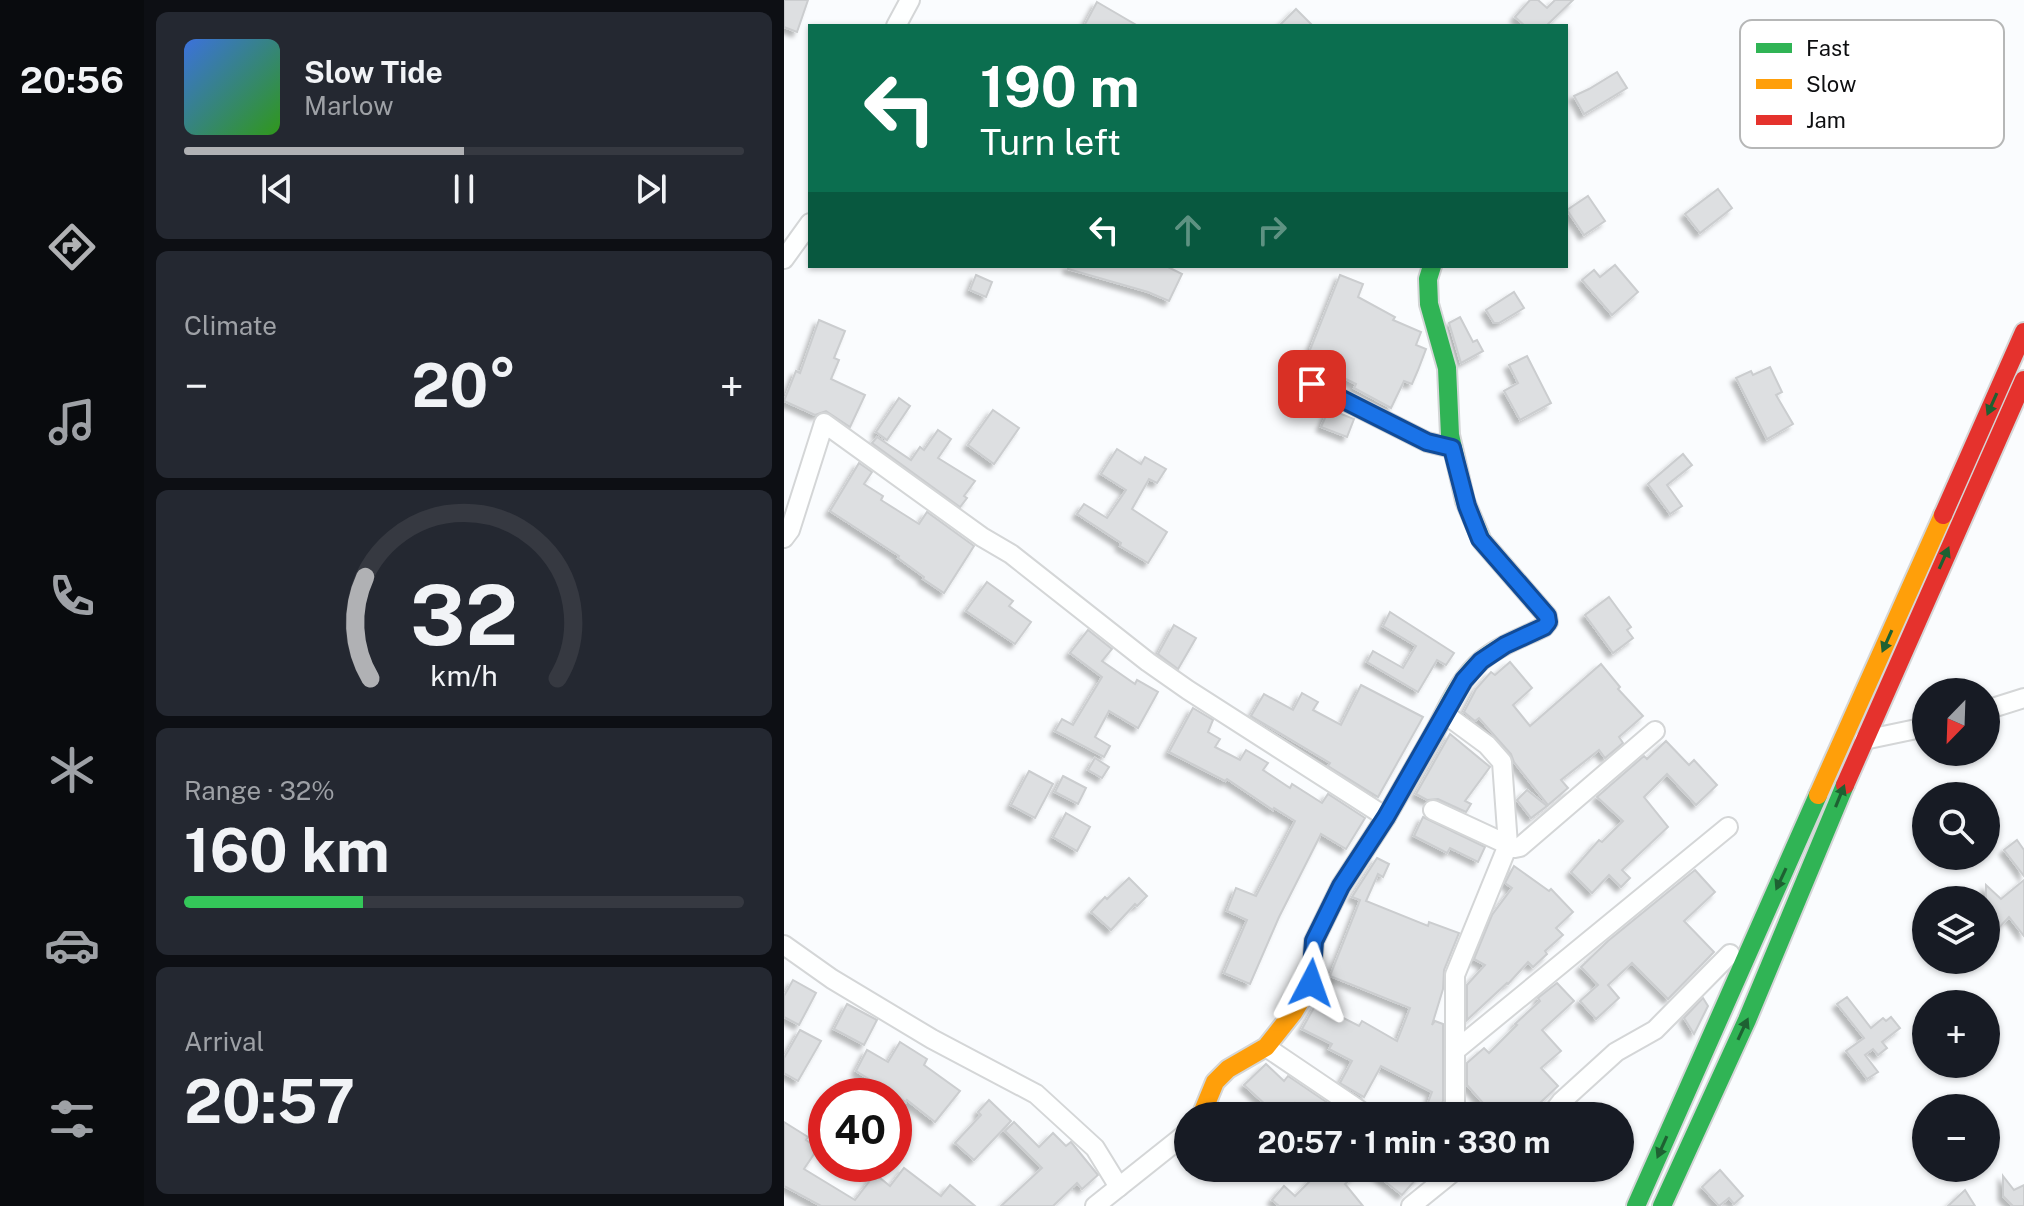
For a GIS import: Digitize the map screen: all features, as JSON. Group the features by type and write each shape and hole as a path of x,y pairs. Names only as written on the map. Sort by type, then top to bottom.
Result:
{"main road":[{"path":"1207,1102 1215,1082 1228,1069 1266,1047 1281,1030 1311,983 1314,941 1341,886 1386,817 1472,669 1505,645 1544,627 1548,622 1547,616 1480,539 1467,506 1448,422 1450,392 1447,367 1428,298 1431,268"},
{"path":"1636,1206 2024,332"},
{"path":"1662,1206 1753,1006 1864,740 2024,380"}],"street":[{"path":"897,24 910,0"},
{"path":"784,259 808,226"},
{"path":"1312,384 1427,442 1452,448"},
{"path":"784,538 790,530 824,423 982,537 1011,554 1148,662 1386,817"},
{"path":"2000,706 2024,698"},
{"path":"1445,714 1487,745 1502,762 1508,845 1455,975 1455,1102"},
{"path":"1864,740 1912,730"},
{"path":"1433,810 1515,848 1524,845 1655,731"},
{"path":"1456,1050 1728,827"},
{"path":"784,945 832,979 932,1039 1048,1102 1095,1148 1119,1187"},
{"path":"1561,1102 1616,1052 1655,1030 1730,954"},
{"path":"1266,1047 1347,1102"},
{"path":"1095,1206 1174,1143"},
{"path":"1411,1206 1438,1182"}],"building":[{"path":"784,0 808,0 797,32 784,27"},
{"path":"1530,0 1538,0 1547,8 1555,0 1573,0 1548,24 1523,24 1515,17"},
{"path":"1097,2 1135,24 1085,24"},
{"path":"1296,9 1311,24 1281,24"},
{"path":"1617,72 1627,88 1584,114 1574,96"},
{"path":"1718,189 1732,208 1700,233 1685,214"},
{"path":"1588,196 1605,221 1584,235 1568,209"},
{"path":"1615,265 1638,292 1612,315 1582,280 1594,270 1600,277"},
{"path":"1170,268 1182,274 1169,301 1068,269"},
{"path":"976,275 992,282 986,297 970,290"},
{"path":"1340,275 1363,284 1358,297 1395,317 1393,320 1421,332 1416,345 1426,349 1418,370 1412,384 1404,381 1391,408 1354,388 1356,384 1326,369 1324,373 1304,365"},
{"path":"1514,292 1524,308 1494,323 1486,310"},
{"path":"1460,317 1473,342 1477,340 1483,351 1461,363 1449,323"},
{"path":"819,320 845,331 834,358 839,360 831,379 865,395 850,427 826,411 815,415 784,401 796,371 800,373"},
{"path":"1527,356 1551,403 1520,420 1504,391 1518,383 1509,365"},
{"path":"1770,367 1782,392 1776,395 1793,424 1767,439 1736,378"},
{"path":"899,398 910,406 887,440 876,432"},
{"path":"1329,409 1354,419 1347,437 1321,427"},
{"path":"993,410 1019,428 994,464 968,445"},
{"path":"938,430 951,439 938,458 975,481 960,507 872,443 877,437 911,460 920,447 924,450"},
{"path":"1117,449 1141,464 1145,457 1166,469 1157,483 1149,479 1132,509 1167,532 1148,563 1077,514 1084,504 1107,518 1126,490 1101,474"},
{"path":"1683,454 1692,465 1667,485 1682,506 1670,514 1648,484"},
{"path":"859,463 872,472 864,484 883,496 881,500 919,524 927,512 974,546 944,593 923,579 899,556 830,511"},
{"path":"987,582 1013,601 1009,606 1031,622 1015,644 966,611"},
{"path":"1609,597 1631,627 1627,630 1633,638 1613,653 1585,615"},
{"path":"1390,612 1454,653 1446,665 1437,660 1418,692 1367,662 1373,651 1403,668 1416,646 1383,626"},
{"path":"1174,625 1196,638 1178,669 1158,654"},
{"path":"1088,630 1112,649 1102,661 1135,684 1137,680 1158,692 1138,728 1109,711 1095,737 1110,746 1104,757 1055,731 1062,719 1073,725 1102,677 1070,653"},
{"path":"1510,662 1532,688 1513,705 1530,726 1601,664 1620,687 1618,689 1643,716 1619,737 1623,743 1605,758 1599,750 1561,780 1568,788 1548,805 1511,754 1479,718 1475,721 1464,712 1476,689 1491,672 1495,675"},
{"path":"1361,685 1423,717 1378,797 1328,766 1330,763 1251,716 1264,694 1293,710 1302,693 1318,702 1313,710 1341,725"},
{"path":"1193,708 1213,720 1208,732 1220,739 1215,747 1240,760 1246,750 1268,763 1263,770 1290,788 1292,784 1322,803 1328,794 1365,818 1346,849 1321,834 1279,917 1250,984 1224,973 1247,920 1227,911 1236,888 1256,896 1295,821 1227,779 1225,781 1169,752"},
{"path":"1450,734 1490,767 1465,801 1471,804 1466,812 1438,799 1427,800 1416,794"},
{"path":"1666,741 1689,765 1694,760 1717,785 1696,805 1667,774 1644,797 1668,827 1622,870 1630,878 1621,887 1609,875 1592,893 1571,872 1599,840 1602,842 1623,821 1597,797"},
{"path":"1095,758 1109,767 1102,778 1088,770"},
{"path":"1029,771 1053,784 1035,818 1011,805"},
{"path":"1063,776 1086,788 1078,804 1055,792"},
{"path":"1527,790 1547,806 1531,818 1517,800"},
{"path":"1066,813 1090,827 1077,851 1053,837"},
{"path":"1423,817 1485,847 1478,862 1450,848 1447,853 1414,836"},
{"path":"2017,840 2024,850 2024,876 2004,850"},
{"path":"1377,858 1389,864 1383,877 1378,874 1366,901 1428,926 1429,922 1459,933 1444,970 1443,989 1432,1025 1435,1021 1443,1024 1443,1102 1428,1102 1432,1092 1381,1066 1364,1097 1340,1083 1352,1061 1329,1049 1332,1044 1302,1029 1316,1004 1359,1026 1362,1021 1397,1041 1410,1008 1330,976 1360,900 1352,897"},
{"path":"1514,866 1549,891 1551,889 1573,912 1556,928 1563,935 1545,951 1547,954 1533,967 1528,962 1467,1020 1467,985 1485,965 1474,959 1492,915 1512,888 1505,883"},
{"path":"1695,870 1715,892 1684,921 1714,952 1668,999 1632,963 1608,985 1619,998 1596,1019 1580,1001 1598,985 1581,967"},
{"path":"1129,878 1147,896 1137,906 1135,904 1111,930 1091,912"},
{"path":"2024,880 2024,936 2009,917 2000,927 2001,899"},
{"path":"793,980 816,993 799,1025 784,1017 784,996"},
{"path":"1557,983 1574,1001 1542,1030 1561,1051 1541,1068 1558,1086 1541,1102 1482,1102 1467,1085 1467,1063 1484,1048 1489,1053 1540,1001 1538,998"},
{"path":"1847,997 1871,1028 1883,1018 1886,1021 1891,1017 1900,1028 1882,1042 1887,1048 1878,1055 1873,1049 1865,1055 1878,1072 1867,1079 1846,1051 1864,1038 1837,1004"},
{"path":"1703,998 1708,1006 1694,1034 1684,1018"},
{"path":"847,1004 877,1020 864,1045 834,1029"},
{"path":"800,1030 821,1041 798,1081 784,1073 784,1058"},
{"path":"900,1042 927,1059 924,1065 960,1091 935,1122 912,1104 912,1078 867,1078 856,1071 867,1050 888,1062"},
{"path":"1266,1064 1284,1081 1288,1076 1326,1102 1263,1102 1244,1085"},
{"path":"989,1100 1011,1121 974,1160 955,1143 981,1115 978,1112"},
{"path":"784,1122 808,1137 808,1163 804,1169 808,1171 808,1182 825,1182 855,1200 869,1182 885,1182 890,1186 893,1182 912,1182 912,1174 941,1196 950,1185 975,1206 821,1206 784,1186"},
{"path":"1014,1122 1039,1147 1053,1133 1066,1146 1071,1142 1098,1175 1082,1189 1077,1183 1053,1206 1001,1206 1042,1168 1005,1131"},
{"path":"1720,1170 1743,1196 1734,1204 1729,1198 1719,1206 1702,1187"},
{"path":"2003,1176 2014,1190 2024,1185 2024,1206 2013,1206 2003,1196"},
{"path":"1309,1182 1347,1182 1345,1184 1363,1206 1279,1206 1272,1200 1284,1186 1295,1196"},
{"path":"1386,1182 1414,1182 1402,1195"},
{"path":"1965,1190 1975,1206 1948,1206"}],"traffic: fast":[{"path":"1431,268 1428,279 1429,304 1447,368 1450,435 1465,501 1482,541 1547,616 1548,622 1482,660 1454,695 1433,735"},
{"path":"1662,1206 1747,1020 1845,785"},
{"path":"1636,1206 1818,795"}],"traffic: slow":[{"path":"1818,795 1943,515"},
{"path":"1207,1102 1215,1082 1228,1069 1266,1047 1293,1013 1311,983 1314,941 1341,886 1386,817 1433,735"}],"traffic: jam":[{"path":"1943,515 2024,332"},
{"path":"1845,785 2024,380"}],"route":[{"path":"1311,983 1314,941 1341,886 1386,817 1464,680 1481,661 1548,622 1547,616 1480,539 1467,506 1452,448 1427,442 1312,384"}]}
